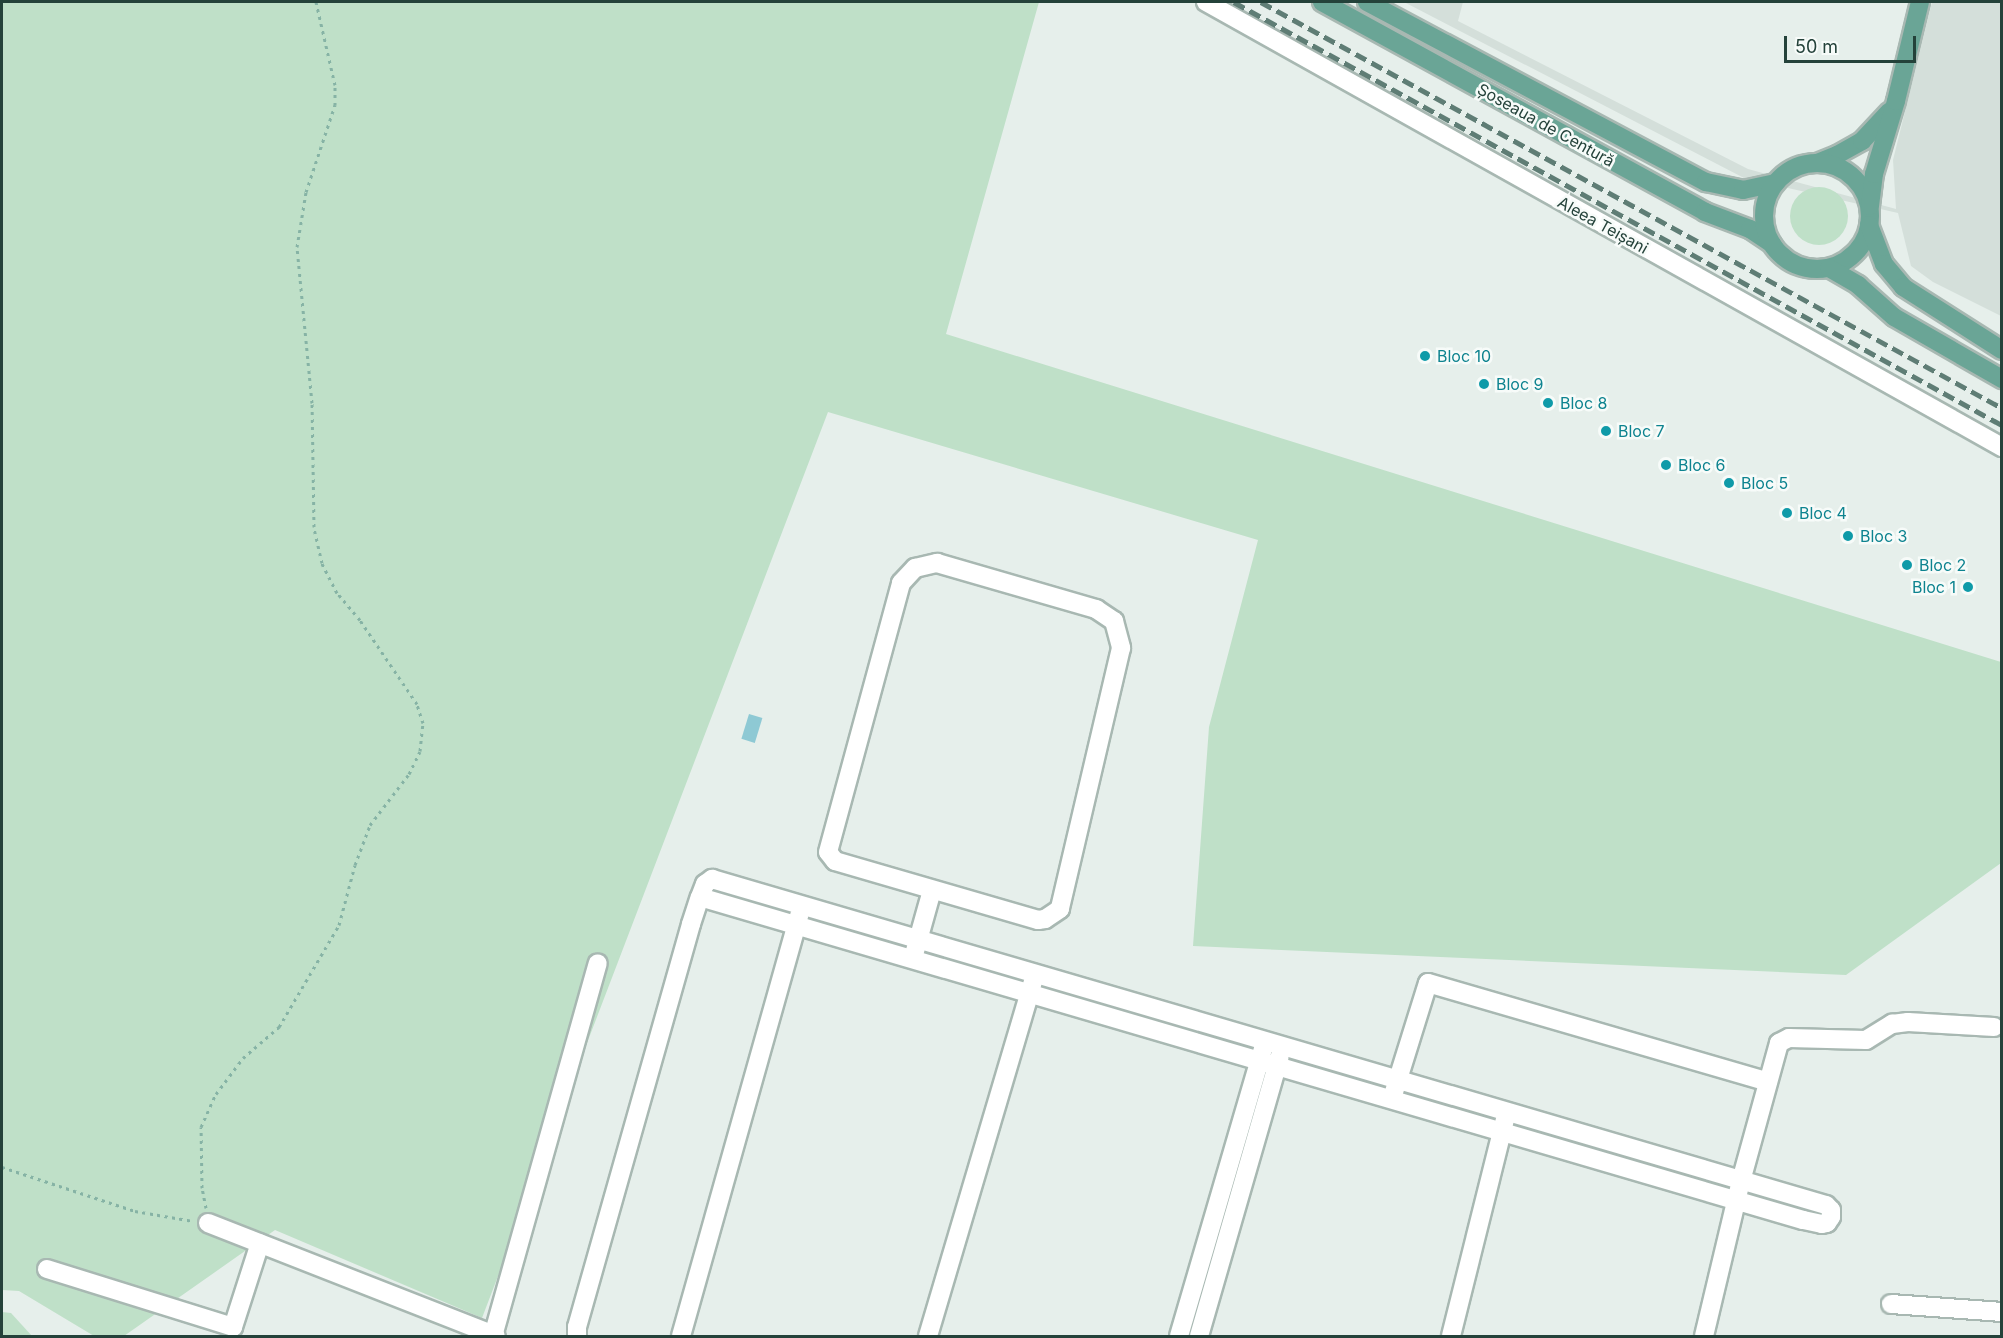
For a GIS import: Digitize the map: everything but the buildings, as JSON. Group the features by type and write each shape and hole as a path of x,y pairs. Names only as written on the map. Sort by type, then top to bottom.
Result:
{"main road":[{"name":"Șoseaua de Centură","path":"1322,2 1705,212 1750,229 1772,244"},
{"name":"Șoseaua de Centură","path":"1367,2 1706,182 1743,190 1775,183"},
{"path":"1896,101 1886,116 1862,141 1838,155 1801,166 1787,173 1775,183 1767,200 1764,219 1772,244 1780,254 1803,267 1829,268 1843,262 1856,252 1865,240 1876,166 1896,101 1920,2"},
{"path":"1817,163 1845,171 1861,187 1884,264 1903,287 2001,350"},
{"path":"1829,268 1858,285 1894,317 2001,379"}],"street":[{"name":"Aleea Teișani","path":"1206,2 2001,447"},
{"path":"937,562 1096,609 1114,621 1121,648 1060,909 1051,917 1038,920 932,890 835,861 828,848 901,583 915,568 937,562"},
{"path":"577,1336 700,897 705,884 712,879 1826,1206 1832,1210 1831,1217 1827,1223 1822,1224 1736,1200 700,897"},
{"path":"912,959 932,890"},
{"path":"681,1336 802,905"},
{"path":"208,1223 495,1336 598,963"},
{"path":"928,1336 1035,974"},
{"path":"1392,1099 1428,982 1768,1082"},
{"path":"1704,1336 1736,1200 1779,1043 1784,1039 1859,1041 1872,1038 1892,1024 1908,1022 1994,1027"},
{"path":"1199,1336 1268,1063 1265,1042"},
{"path":"1179,1336 1268,1063 1283,1047"},
{"path":"1451,1336 1507,1112"},
{"path":"47,1269 233,1327 260,1243"},
{"path":"1891,1304 2001,1312"}],"path":[{"path":"2,1167 135,1211 208,1223 202,1188 201,1127 216,1094 243,1058 279,1027 339,925 370,825 409,774 420,751 423,723 417,704 360,620 337,594 322,563 314,527 312,403 297,247 306,192 335,105 335,85 316,2"}],"shaded area":[{"path":"1404,2 1463,2 1458,21 1748,169 1896,209 1893,160 1932,2 2001,2 2001,316 1933,282 1911,266 1898,213 1744,178"}],"green space":[{"path":"2,2 1039,2 946,334 2001,662 2001,863 1846,975 1193,946 1209,727 1258,540 828,412 482,1318 275,1230 124,1336 94,1336 19,1291 2,1290"},
{"path":"1819,187 1835,192 1843,200 1848,216 1843,232 1835,240 1819,245 1803,240 1795,232 1790,216 1795,200 1803,192"},
{"path":"2,1312 11,1313 32,1336 2,1336"}],"water":[{"path":"749,714 762,718 755,743 741,739"}],"railway":[{"path":"1234,2 2002,425"},
{"path":"1261,2 2002,408"}],"place":[{"name":"Bloc 10","path":"1425,356"},
{"name":"Bloc 9","path":"1484,384"},
{"name":"Bloc 8","path":"1548,403"},
{"name":"Bloc 7","path":"1606,431"},
{"name":"Bloc 6","path":"1666,465"},
{"name":"Bloc 5","path":"1729,483"},
{"name":"Bloc 4","path":"1787,513"},
{"name":"Bloc 3","path":"1848,536"},
{"name":"Bloc 2","path":"1907,565"},
{"name":"Bloc 1","path":"1968,587"}]}
